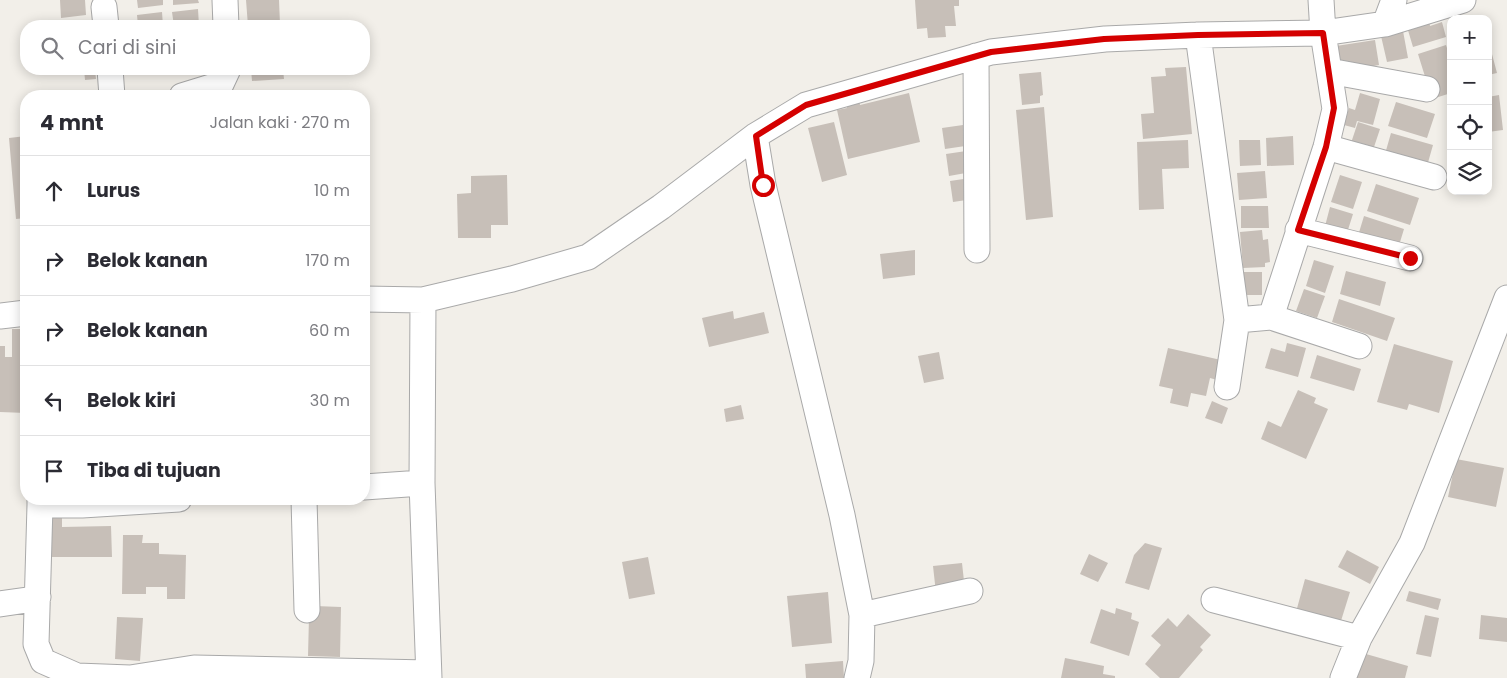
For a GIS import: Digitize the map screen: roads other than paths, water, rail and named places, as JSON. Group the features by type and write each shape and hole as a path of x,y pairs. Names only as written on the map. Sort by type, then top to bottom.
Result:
{"street":[{"path":"224,0 226,20"},
{"path":"1271,317 1326,147 1334,108 1323,33 1321,0"},
{"path":"1385,24 1394,0"},
{"path":"370,298 423,300 512,279 588,257 661,207 756,136 806,105 976,56 991,52 1104,39 1323,33 1385,24 1463,0"},
{"path":"1198,35 1236,320 1228,388"},
{"path":"976,56 977,250"},
{"path":"1329,71 1427,89"},
{"path":"110,75 112,90"},
{"path":"202,90 221,84 225,75"},
{"path":"756,136 763,185 842,515 862,615 861,661 857,678"},
{"path":"1326,147 1434,177"},
{"path":"1298,230 1410,258"},
{"path":"1344,678 1359,638 1412,543 1507,298"},
{"path":"40,505 36,644 39,654 50,665 77,676 130,678 194,668 428,675 422,483 423,300"},
{"path":"0,316 20,314"},
{"path":"1236,320 1271,317 1359,346"},
{"path":"370,487 422,483"},
{"path":"304,505 308,610"},
{"path":"862,615 970,591"},
{"path":"0,604 27,600 38,596"},
{"path":"1214,600 1359,638"}]}
